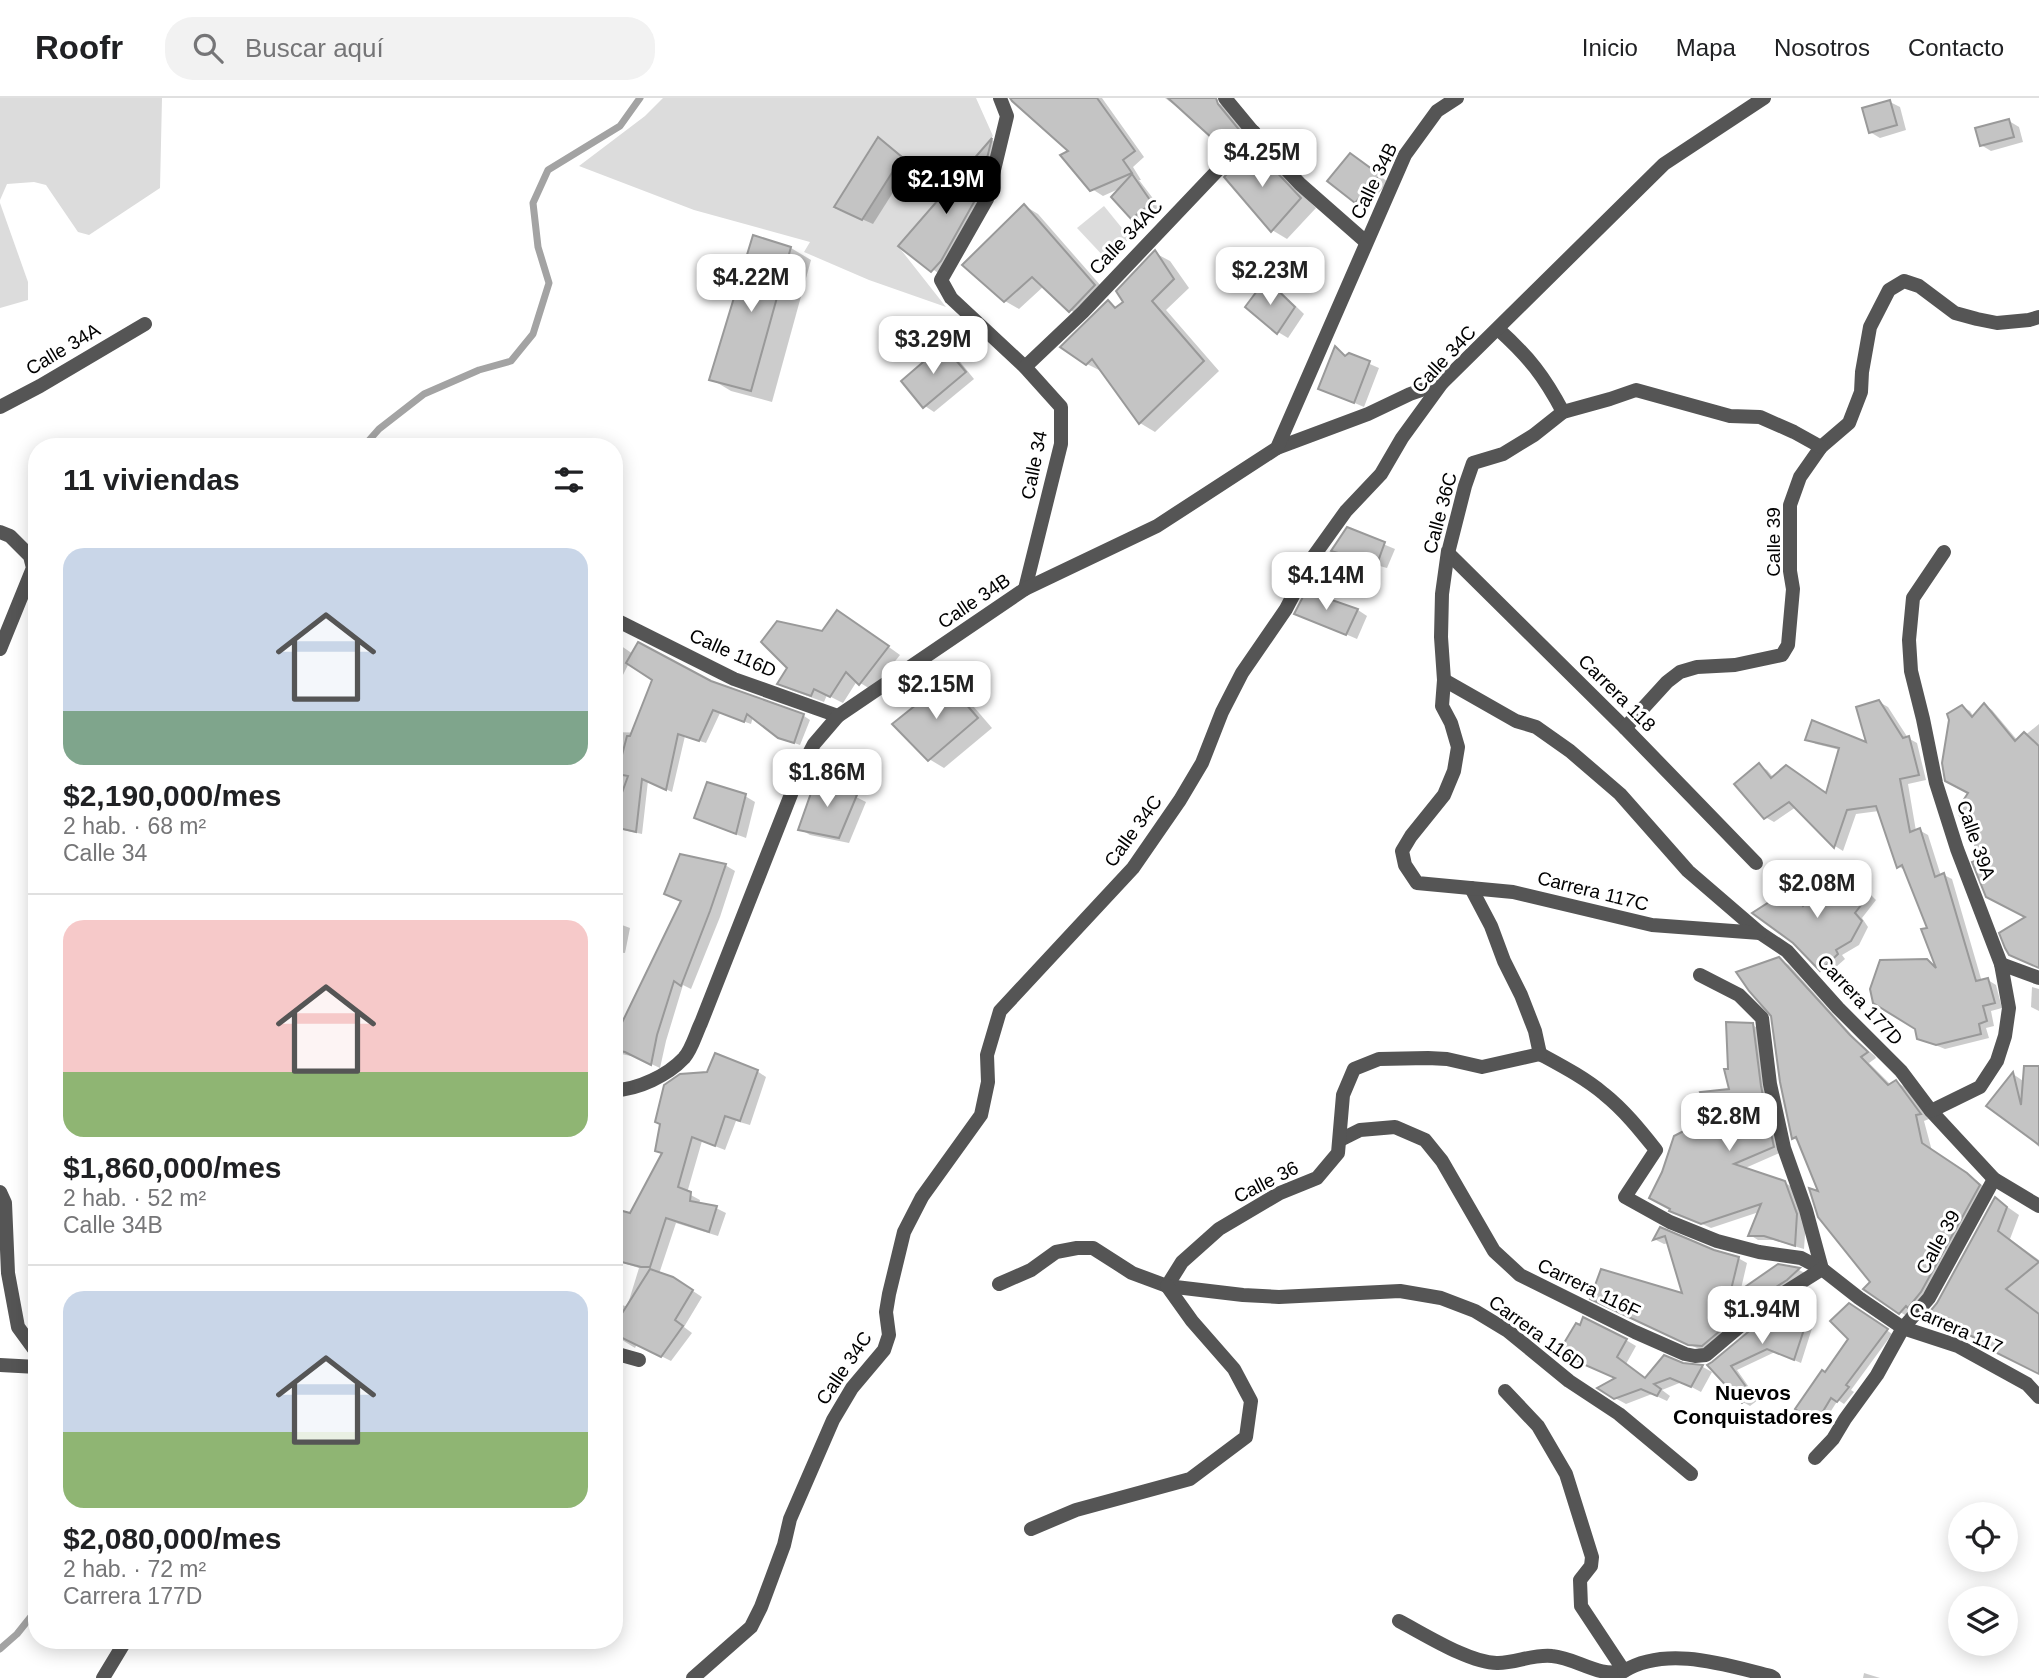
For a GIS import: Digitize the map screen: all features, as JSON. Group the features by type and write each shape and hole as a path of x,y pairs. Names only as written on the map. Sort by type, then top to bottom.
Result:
{"street":[{"name":"Calle 34","path":"1000,98 1007,116 987,199 941,280 951,298 1025,368 1061,407 1061,444 1026,589"},
{"path":"1225,98 1300,184 1366,242"},
{"name":"Calle 34B","path":"1277,449 1405,155 1437,111 1457,98"},
{"name":"Calle 34C","path":"693,1678 751,1627 784,1545 790,1519 833,1420 852,1388 884,1350 889,1335 886,1312 889,1294 904,1232 922,1197 981,1115 988,1082 987,1055 1000,1011 1133,868 1180,800 1242,673 1286,610 1312,557 1346,511 1381,474 1402,438 1442,383 1664,164 1765,98"},
{"name":"Calle 34AC","path":"1025,368 1083,312 1254,132"},
{"name":"Calle 39","path":"1625,728 1667,682 1680,672 1697,667 1735,665 1782,655 1788,645 1793,589 1790,571 1790,505 1800,477 1821,447 1849,423 1861,392 1870,327 1889,290 1904,281 1919,286 1955,313 1997,323 2039,317"},
{"name":"Calle 34A","path":"0,407 145,324"},
{"path":"1499,329 1525,353 1546,381 1563,412"},
{"name":"Calle 34B","path":"623,1090 657,1079 684,1057 701,1023 800,769 814,744 838,716 1026,589 1157,526 1277,449 1442,383"},
{"name":"Calle 36C","path":"1417,883 1405,865 1402,851 1444,795 1454,771 1458,747 1451,723 1442,706 1442,594 1448,551 1465,486 1474,463 1503,454 1534,435 1563,412 1636,390 1730,416 1760,417 1821,447"},
{"path":"0,532 10,536 28,554"},
{"name":"Calle 39A","path":"1931,1111 1980,1087 1997,1062 2005,1036 2009,1008 2001,964 1957,849 1936,783 1911,671 1909,640 1913,598 1944,552"},
{"name":"Carrera 118","path":"1448,553 1625,728 1756,863"},
{"path":"0,649 28,580"},
{"name":"Calle 116D","path":"623,624 734,679 838,716"},
{"name":"Carrera 177D","path":"1444,680 1516,721 1535,727 1570,751 1620,794 1688,871 1760,933 1787,951 1838,1008 1901,1071 1931,1111 1994,1178 2039,1206"},
{"name":"Carrera 117C","path":"1417,883 1513,892 1652,925 1760,933"},
{"path":"1471,888 1521,995 1535,1031 1540,1054"},
{"path":"2001,964 2039,978"},
{"path":"1700,975 1739,995 1762,1018 1770,1084 1784,1148 1806,1210 1822,1269"},
{"name":"Calle 36","path":"1167,1286 1182,1262 1219,1229 1280,1193 1317,1178 1338,1153 1343,1095 1353,1069 1379,1059 1428,1058 1447,1059 1482,1067 1540,1054"},
{"name":"Carrera 117","path":"1540,1054 1573,1072 1604,1094 1632,1120 1657,1150 1625,1197 1670,1222 1717,1241 1759,1252 1801,1258 1822,1269 1903,1328 1958,1346 2027,1384 2039,1397"},
{"name":"Carrera 116F","path":"1340,1140 1360,1130 1395,1127 1425,1140 1442,1161 1494,1251 1520,1275 1634,1332 1685,1354 1706,1354 1765,1305 1822,1269"},
{"name":"Calle 39","path":"1815,1458 1833,1439 1877,1375 1903,1328 1929,1298 1994,1178"},
{"path":"0,1192 5,1203 8,1273 18,1327 28,1341"},
{"path":"999,1284 1031,1270 1056,1252 1093,1248 1132,1273 1167,1286 1192,1321 1234,1369 1251,1401 1245,1437 1190,1479 1114,1502 1076,1510 1031,1529"},
{"name":"Carrera 116D","path":"1167,1286 1210,1293 1279,1297 1400,1291 1441,1298 1475,1311 1508,1331 1569,1381 1619,1414 1691,1474"},
{"path":"623,1356 639,1360"},
{"path":"0,1365 28,1367"},
{"path":"1505,1391 1538,1426 1566,1474 1592,1557 1591,1566 1580,1580 1581,1606 1624,1671"},
{"path":"1399,1621 1477,1660 1498,1663 1553,1656 1611,1675 1634,1665 1666,1659 1703,1660 1774,1678"},
{"path":"103,1678 120,1649"}],"shaded area":[{"path":"0,98 162,98 160,188 89,235 78,232 46,185 34,182 7,184 0,200"},
{"path":"663,98 976,98 993,136 898,246 946,307 869,280 804,252 810,242 694,210 579,166 645,116","holes":["877,137 901,157 863,220 833,208"]},
{"path":"0,203 28,282 28,300 0,308"},
{"path":"1104,206 1130,238 1107,260 1077,228"}],"building":[{"path":"1010,98 1097,98 1135,151 1123,160 1132,173 1090,191 1060,155 1068,151"},
{"path":"1168,98 1216,98 1241,132 1224,149"},
{"path":"1890,100 1897,125 1869,133 1862,108"},
{"path":"2009,119 2014,137 1980,146 1975,128"},
{"path":"878,137 902,157 862,220 834,207"},
{"path":"992,138 978,195 941,261 931,272 898,246"},
{"path":"1253,147 1301,198 1271,232 1224,177"},
{"path":"1350,153 1380,175 1355,203 1327,181"},
{"path":"1132,174 1152,203 1131,219 1111,197"},
{"path":"1024,204 1095,285 1069,312 1032,277 1004,302 962,265"},
{"path":"753,235 791,247 751,391 709,380"},
{"path":"1155,250 1174,279 1152,301 1204,361 1139,424 1092,359 1086,365 1060,347 1108,300 1115,308 1123,302 1116,291"},
{"path":"1266,279 1295,307 1277,334 1245,307"},
{"path":"943,345 966,372 923,408 901,381"},
{"path":"1335,346 1345,356 1349,353 1370,361 1354,403 1318,389"},
{"path":"1347,527 1385,542 1377,564 1331,551"},
{"path":"1306,591 1358,609 1346,635 1294,614"},
{"path":"837,610 889,646 859,685 846,672 830,697 814,689 811,696 777,684 787,668 761,642 777,621 822,631"},
{"path":"638,642 711,681 804,714 794,743 778,738 747,714 744,722 713,710 699,741 678,734 666,790 642,779 636,832 623,829 623,790 628,776 623,775 623,751 652,680 626,663"},
{"path":"946,681 978,718 928,761 892,724"},
{"path":"1879,700 1903,738 1909,736 1919,775 1900,779 1910,832 1920,828 1935,877 1944,873 1976,981 1988,978 1995,1003 1983,1006 1987,1021 1979,1024 1981,1034 1936,1045 1917,1039 1915,1029 1873,1003 1870,989 1880,960 1927,959 1936,968 1921,929 1927,928 1902,865 1897,868 1876,806 1847,810 1834,848 1789,802 1764,819 1734,784 1759,763 1771,778 1786,765 1826,793 1839,748 1805,740 1812,720 1866,742 1856,707"},
{"path":"1984,703 2015,741 2024,732 2039,746 2039,968 2009,955 2005,948 1999,933 2025,917 1986,897 1972,862 1982,858 1957,810 1968,793 1945,781 1942,763 1949,720 1947,714 1962,705 1972,717"},
{"path":"817,776 857,795 839,838 798,830"},
{"path":"707,782 746,794 736,834 694,818"},
{"path":"680,854 726,864 681,986 674,981 657,1035 651,1065 623,1052 623,1020 681,901 664,894"},
{"path":"1830,880 1844,894 1857,882 1869,895 1855,913 1862,921 1851,941 1836,950 1838,954 1820,971 1793,943 1752,913 1791,888 1803,906"},
{"path":"1779,957 1868,1052 1861,1057 1888,1085 1896,1080 1921,1114 1916,1115 1922,1143 1980,1185 1921,1292 1908,1308 1906,1306 1899,1314 1863,1289 1870,1282 1818,1217 1809,1188 1818,1191 1796,1137 1792,1139 1780,1082 1771,1016 1736,972"},
{"path":"1726,1022 1753,1023 1761,1086 1774,1147 1734,1164 1785,1181 1797,1214 1795,1246 1764,1236 1748,1236 1761,1204 1701,1224 1669,1211 1670,1209 1649,1198 1662,1172 1674,1136 1711,1117 1700,1092 1729,1089 1724,1069 1728,1069"},
{"path":"715,1053 758,1070 740,1121 725,1116 715,1146 692,1137 678,1187 691,1192 690,1201 717,1206 709,1232 666,1218 650,1267 623,1262 623,1211 630,1213 662,1153 655,1151 660,1124 655,1122 664,1085 680,1074 707,1072"},
{"path":"2024,1066 2039,1066 2039,1145 1986,1106 2013,1072 2021,1105"},
{"path":"1995,1197 2007,1207 1998,1231 2039,1262 2006,1289 2039,1314 2039,1374 1977,1343 1979,1340 1928,1314 1937,1303"},
{"path":"1660,1227 1714,1250 1739,1257 1729,1298 1778,1264 1800,1268 1702,1346 1688,1345 1590,1299 1601,1269 1682,1293 1665,1236 1653,1240"},
{"path":"650,1269 673,1277 693,1290 675,1320 683,1326 661,1357 623,1338 623,1312"},
{"path":"1788,1302 1808,1317 1794,1360 1767,1349 1731,1366 1752,1395 1742,1403 1707,1365"},
{"path":"1849,1303 1888,1329 1846,1385 1849,1387 1837,1402 1831,1398 1816,1423 1795,1409 1848,1339 1830,1321"},
{"path":"1583,1317 1627,1339 1617,1357 1645,1378 1664,1355 1683,1363 1703,1365 1691,1387 1670,1378 1654,1384 1661,1389 1657,1396 1641,1389 1614,1399 1597,1388 1615,1378 1558,1353 1576,1323 1580,1325"}],"waterway":[{"path":"371,438 424,394 479,370 511,361 533,334 549,283 538,247 533,203 548,170 620,126 640,98"},
{"path":"0,1649 28,1620"}],"district":[{"name":"Nuevos Conquistadores","path":"1753,1404"}]}
